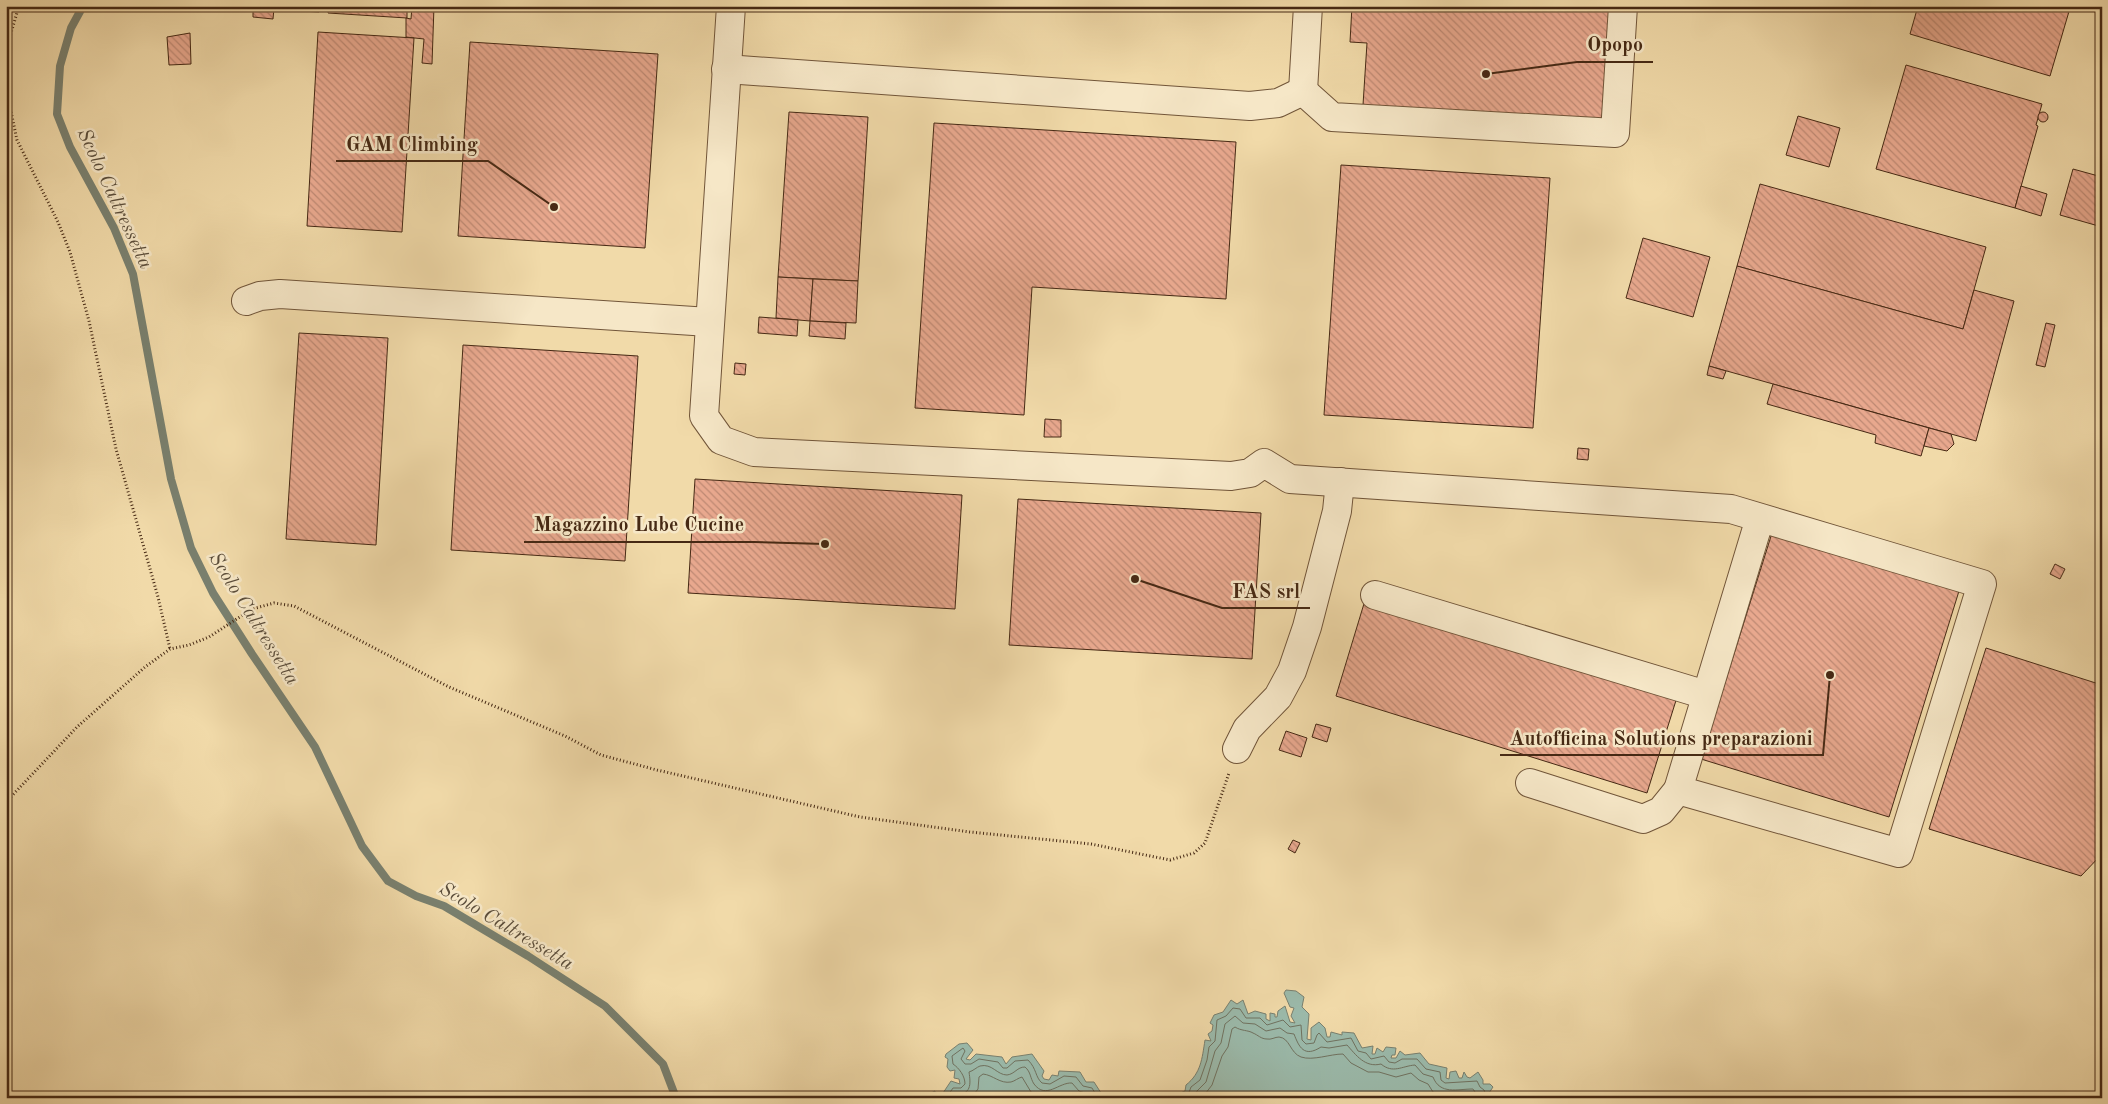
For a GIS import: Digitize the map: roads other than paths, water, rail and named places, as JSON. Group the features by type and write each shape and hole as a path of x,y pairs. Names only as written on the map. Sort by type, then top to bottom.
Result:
{"street":[{"path":"731,6 704,416 721,440 754,452 1231,476 1250,473 1264,463 1290,479 1731,509 1982,584 1899,853 1678,790"},
{"path":"1303,91 1308,6"},
{"path":"1303,91 1332,117 1615,133 1623,6"},
{"path":"726,69 1250,106 1278,103 1303,91"},
{"path":"246,301 260,296 280,294 709,322"},
{"path":"1237,749 1247,729 1278,697 1292,671 1307,627 1337,511 1340,482"},
{"path":"1530,783 1643,819 1661,812 1678,790 1760,518"},
{"path":"1375,595 1706,695"}],"water":[{"path":"1286,990 1296,991 1304,997 1302,1007 1309,1014 1307,1039 1311,1040 1311,1028 1319,1022 1325,1028 1327,1037 1330,1037 1331,1032 1342,1035 1342,1032 1354,1033 1362,1048 1373,1046 1372,1054 1375,1054 1377,1048 1383,1052 1386,1047 1396,1048 1395,1055 1392,1055 1391,1058 1396,1058 1400,1051 1405,1055 1420,1053 1429,1064 1447,1068 1446,1078 1449,1079 1450,1072 1456,1071 1459,1078 1462,1078 1464,1072 1470,1078 1478,1072 1483,1080 1483,1084 1490,1084 1493,1087 1489,1093 1494,1094 1493,1098 1178,1098 1178,1094 1185,1091 1186,1085 1198,1070 1205,1040 1211,1041 1208,1034 1212,1031 1213,1025 1210,1023 1214,1015 1223,1012 1231,1000 1237,1004 1243,1000 1248,1014 1255,1011 1266,1014 1266,1019 1270,1021 1270,1013 1275,1014 1275,1017 1277,1017 1278,1011 1285,1006 1290,1022 1295,1023 1291,1016 1294,1008 1290,1007 1284,993"},
{"path":"967,1043 973,1050 966,1059 970,1060 976,1054 1002,1057 1006,1064 1012,1057 1032,1054 1044,1071 1042,1076 1044,1079 1049,1080 1052,1075 1058,1076 1059,1071 1080,1072 1086,1082 1094,1082 1103,1096 1112,1098 930,1098 929,1094 935,1091 935,1096 941,1096 951,1081 960,1084 959,1079 954,1078 955,1070 950,1071 947,1067 948,1059 945,1057 946,1054 959,1044"}],"waterway":[{"name":"Scolo Caltressetta","path":"83,6 71,28 60,66 57,114 70,147 114,228 133,274 171,479 191,548 213,593 315,747 362,846 388,881 416,896 444,906 528,956 605,1006 663,1064 676,1098"}],"place":[{"name":"Opopo","path":"1486,74"},
{"name":"GAM Climbing","path":"554,207"},
{"name":"Magazzino Lube Cucine","path":"825,544"},
{"name":"FAS srl","path":"1135,579"},
{"name":"Autofficina Solutions preparazioni","path":"1830,675"}]}
